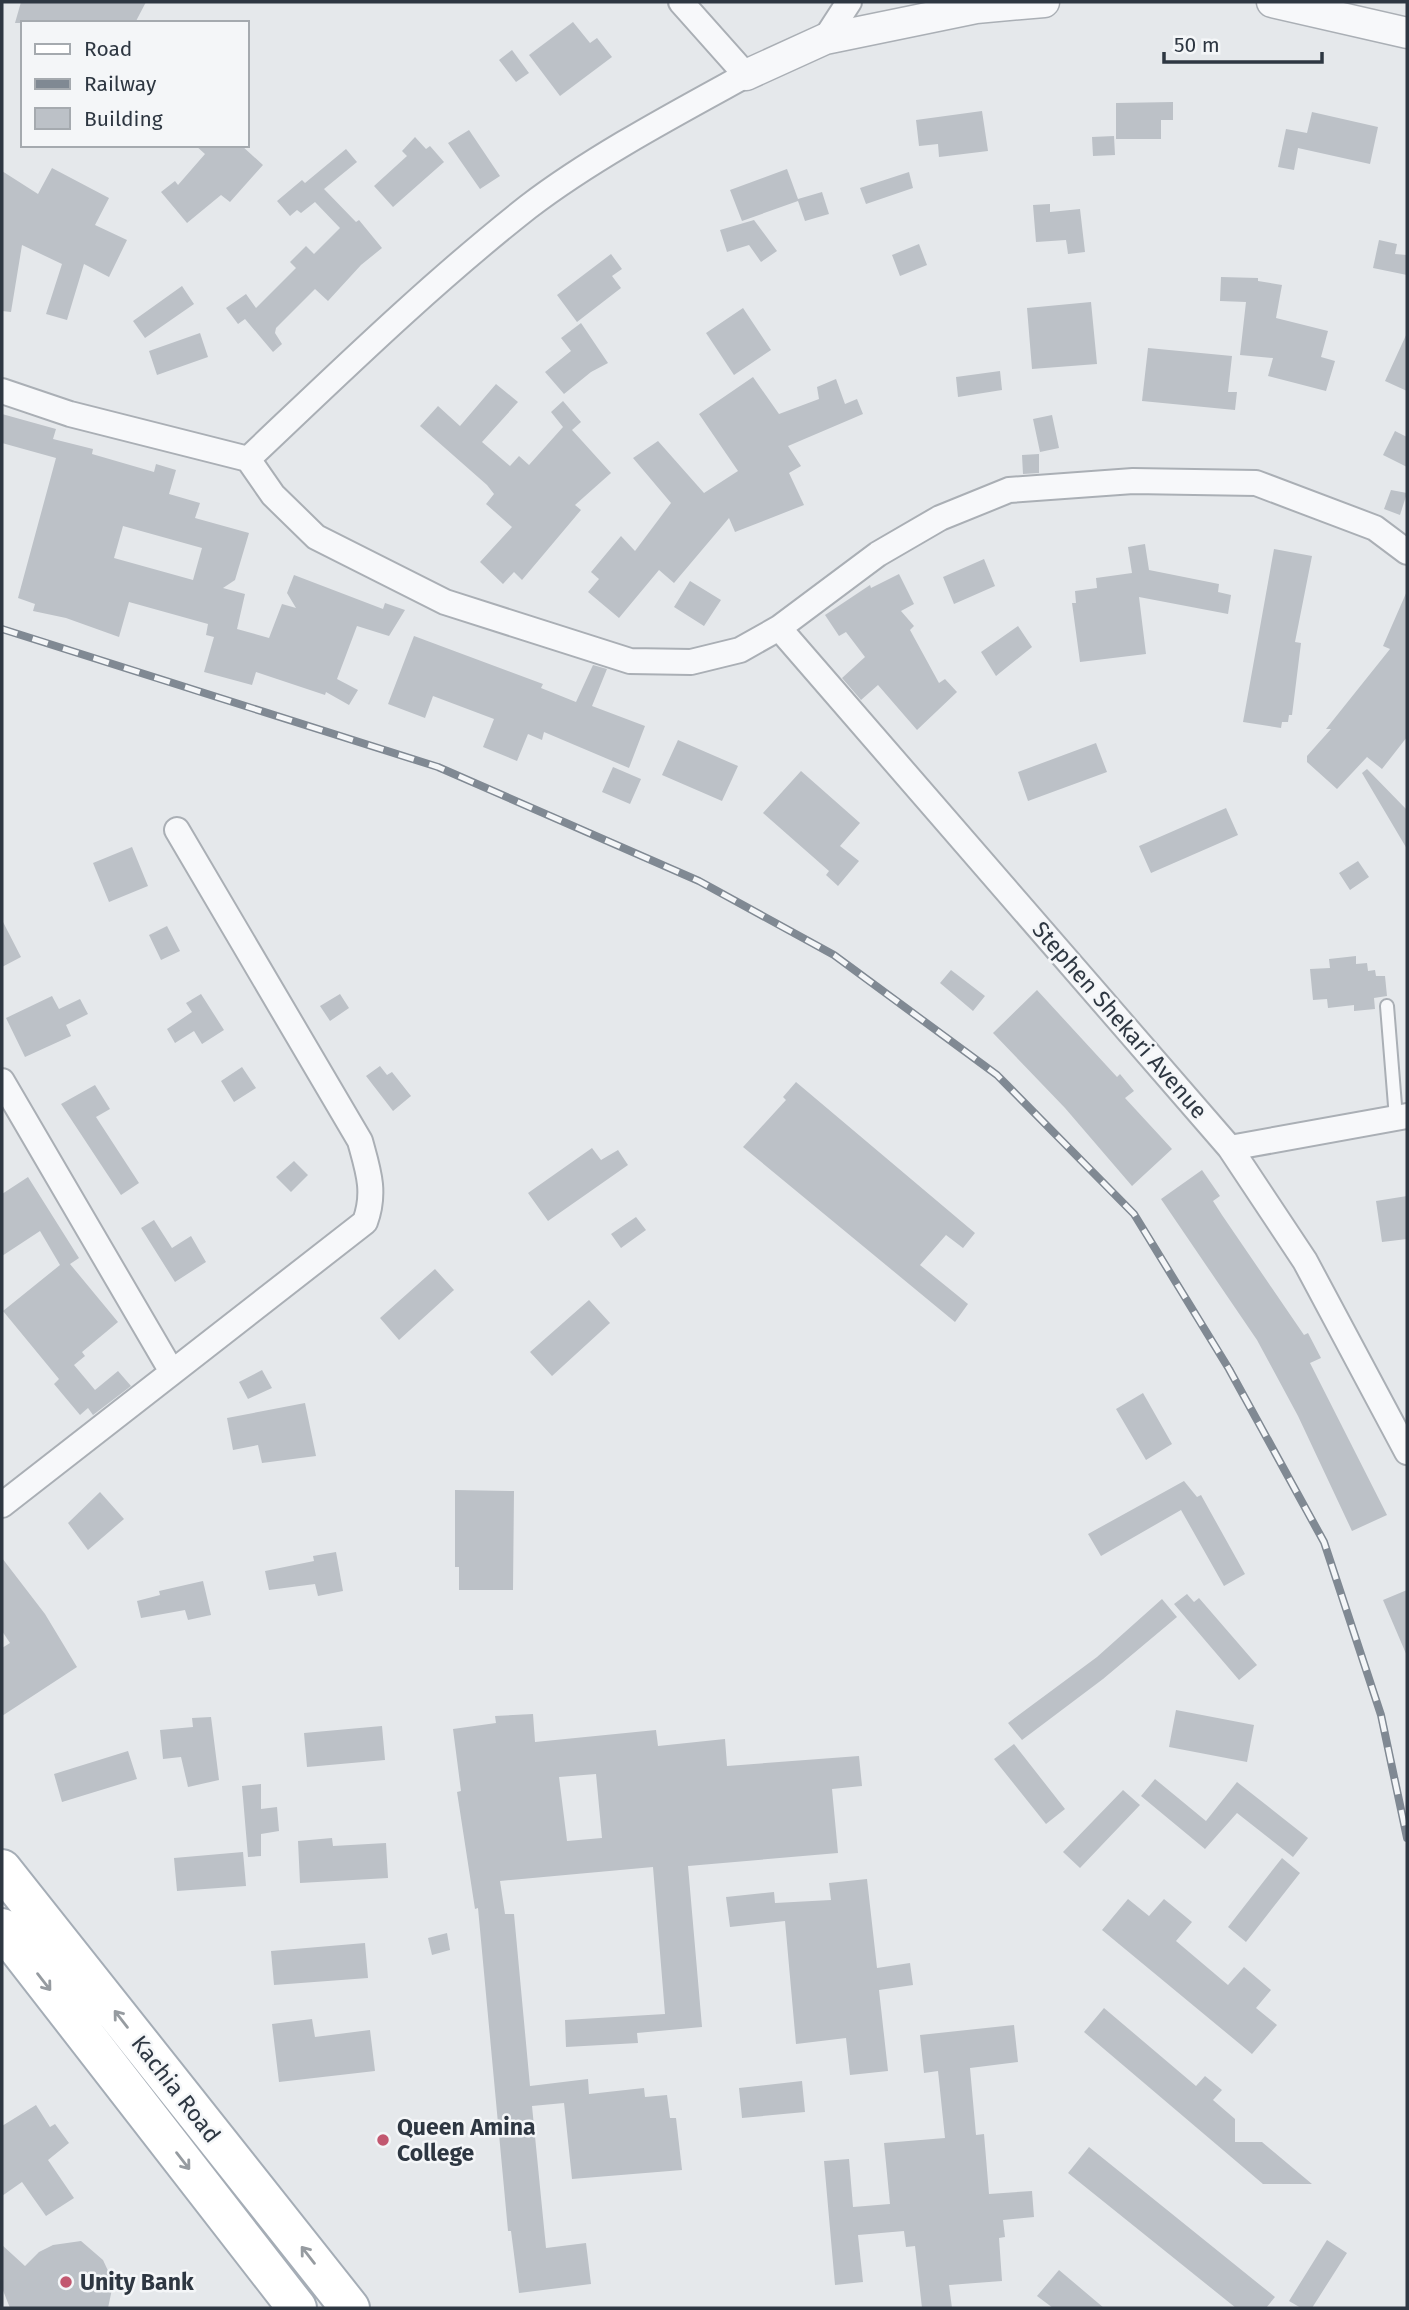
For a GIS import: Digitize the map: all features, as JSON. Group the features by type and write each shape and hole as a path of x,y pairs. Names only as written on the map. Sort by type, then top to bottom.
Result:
{"main road":[{"name":"Kachia Road","path":"2,1869 350,2308"},
{"name":"Kachia Road","path":"2,1928 297,2308"}],"street":[{"path":"681,2 746,75"},
{"path":"825,39 849,2"},
{"path":"248,459 421,296 530,206 656,124 746,75 825,39 976,9 1044,2"},
{"path":"1272,2 1407,33"},
{"path":"2,391 70,414 248,459 273,495 316,537 445,602 630,662 691,663 740,650 779,628 878,554 940,518 1009,490 1133,481 1256,483 1375,528 1407,552"},
{"name":"Stephen Shekari Avenue","path":"779,628 1230,1148 1305,1261 1407,1452"},
{"path":"2,1505 365,1222 371,1206 372,1181 360,1141 336,1095 177,830"},
{"path":"2,1081 172,1372"},
{"path":"1230,1148 1401,1117"}],"lane":[{"path":"1387,1006 1401,1117"}],"building":[{"path":"21,2 146,2 136,21 15,23"},
{"path":"573,22 590,43 597,38 612,57 560,96 529,55"},
{"path":"512,50 529,73 516,82 499,60"},
{"path":"1173,102 1173,120 1161,120 1161,139 1116,139 1116,103"},
{"path":"982,111 988,151 939,157 938,144 919,146 916,120"},
{"path":"1312,112 1378,127 1370,164 1298,148 1294,170 1278,167 1286,129 1307,133"},
{"path":"469,130 500,176 480,189 448,143"},
{"path":"1114,136 1115,155 1093,156 1092,137"},
{"path":"415,137 426,149 430,146 444,162 393,207 374,186 407,156 402,151"},
{"path":"197,147 243,147 263,165 230,202 221,195 187,223 161,192 175,181 178,185 205,154"},
{"path":"346,149 357,162 324,189 356,222 359,220 382,248 361,265 328,301 315,289 276,328 275,333 282,344 273,352 245,319 238,324 226,308 246,294 256,308 296,268 290,262 306,246 314,254 340,228 315,202 301,213 297,210 290,216 277,201 302,180 305,183"},
{"path":"52,168 109,198 95,225 127,240 109,277 84,264 67,320 46,314 62,264 22,245 11,312 2,311 2,171 38,194"},
{"path":"787,169 798,199 822,192 829,214 805,221 798,201 742,221 730,190"},
{"path":"909,172 913,188 866,204 860,188"},
{"path":"1050,204 1050,212 1080,209 1085,252 1068,254 1066,240 1036,242 1033,205"},
{"path":"754,220 777,251 761,262 749,245 727,252 720,230"},
{"path":"1379,240 1397,244 1395,254 1407,255 1407,275 1373,268"},
{"path":"919,244 927,265 900,276 892,255"},
{"path":"611,254 622,269 612,276 621,288 577,322 557,295"},
{"path":"1221,277 1258,278 1258,281 1282,285 1276,318 1328,331 1321,357 1335,361 1326,391 1268,376 1273,358 1240,355 1246,302 1220,301"},
{"path":"182,286 194,304 145,338 133,321"},
{"path":"1091,302 1097,364 1032,369 1027,308"},
{"path":"743,308 771,350 734,375 706,333"},
{"path":"581,323 608,363 591,372 564,394 545,372 571,351 561,338"},
{"path":"200,333 208,357 157,375 149,351"},
{"path":"1407,333 1407,391 1385,381"},
{"path":"1148,348 1232,356 1228,392 1237,392 1235,410 1142,401"},
{"path":"1000,371 1002,390 958,397 956,377"},
{"path":"753,377 779,414 819,399 817,387 836,379 845,404 857,399 863,414 788,446 801,466 789,473 804,505 735,532 729,518 674,583 659,570 619,618 588,592 599,579 591,572 621,536 635,551 671,503 633,458 658,441 704,493 738,471 699,414"},
{"path":"496,384 518,402 482,442 510,466 519,456 529,465 563,427 551,412 563,401 581,422 572,430 611,473 575,505 581,510 522,580 514,572 503,584 480,562 512,527 486,504 494,494 487,485 420,426 438,406 460,426"},
{"path":"2,414 56,429 53,439 93,449 92,454 154,472 156,464 176,470 169,494 200,503 195,518 249,533 235,580 223,588 245,594 237,629 269,638 282,604 296,608 287,593 294,575 383,609 385,603 405,610 389,636 357,626 337,679 358,690 349,705 326,692 325,695 256,672 252,685 204,672 214,637 206,635 208,624 129,602 119,637 66,618 33,611 35,604 18,598 56,458 2,443","holes":["123,526 202,548 193,580 114,558"]},
{"path":"1052,415 1059,448 1040,452 1033,419"},
{"path":"1395,431 1407,437 1407,467 1383,455"},
{"path":"1039,454 1039,473 1023,474 1022,455"},
{"path":"1391,490 1407,493 1400,515 1384,509"},
{"path":"1145,544 1149,570 1219,584 1218,592 1231,595 1228,614 1139,597 1146,654 1080,662 1072,603 1076,603 1075,591 1097,588 1096,578 1132,573 1128,547"},
{"path":"1274,549 1312,556 1295,642 1301,643 1292,715 1289,715 1288,722 1282,722 1281,728 1243,722"},
{"path":"984,559 995,586 954,604 943,577"},
{"path":"899,574 914,604 901,611 914,626 910,630 939,683 945,679 957,692 917,730 878,685 861,700 842,678 865,657 846,632 839,636 825,615 870,585 871,588"},
{"path":"690,581 721,600 704,626 674,607"},
{"path":"1407,591 1407,737 1382,769 1367,757 1337,789 1307,762 1307,756 1331,729 1326,729 1390,649 1383,646"},
{"path":"1018,626 1032,647 996,676 981,652"},
{"path":"414,636 543,684 541,688 576,702 593,665 607,669 592,706 645,726 629,768 544,732 542,740 528,734 517,761 483,747 494,719 433,696 425,718 388,704"},
{"path":"678,740 738,766 722,801 662,775"},
{"path":"1096,743 1107,772 1028,801 1018,772"},
{"path":"613,767 641,779 630,804 602,792"},
{"path":"1367,769 1407,810 1407,849 1362,773"},
{"path":"801,771 860,823 840,846 859,861 838,886 826,875 829,871 763,813"},
{"path":"1226,808 1238,835 1151,873 1139,846"},
{"path":"132,847 148,886 109,902 93,863"},
{"path":"1358,861 1369,877 1350,890 1339,873"},
{"path":"2,920 21,957 2,967"},
{"path":"167,926 180,951 161,960 149,935"},
{"path":"1356,956 1356,964 1367,963 1368,971 1375,970 1376,976 1385,976 1387,996 1374,998 1375,1009 1354,1011 1354,1005 1328,1008 1327,999 1313,1000 1310,969 1330,968 1329,959"},
{"path":"951,970 985,996 973,1011 940,983"},
{"path":"1037,990 1117,1077 1120,1074 1134,1091 1125,1098 1172,1149 1132,1186 1065,1108 993,1033"},
{"path":"201,994 224,1030 202,1044 194,1031 175,1043 167,1029 192,1012 186,1003"},
{"path":"340,994 349,1008 330,1021 320,1006"},
{"path":"52,996 59,1009 80,999 88,1014 66,1025 71,1036 25,1057 6,1018"},
{"path":"380,1066 387,1075 392,1072 411,1096 393,1111 366,1076"},
{"path":"242,1067 256,1088 234,1102 221,1081"},
{"path":"796,1082 975,1233 963,1248 946,1235 920,1265 968,1304 955,1322 743,1147 786,1100 783,1097"},
{"path":"95,1085 110,1109 96,1117 139,1183 121,1195 61,1104"},
{"path":"592,1148 601,1160 618,1150 628,1165 548,1221 528,1193"},
{"path":"294,1161 308,1175 291,1192 276,1177"},
{"path":"1202,1170 1220,1196 1213,1201 1222,1215 1304,1335 1308,1333 1321,1358 1310,1363 1387,1515 1352,1531 1298,1416 1257,1340 1161,1199"},
{"path":"28,1177 79,1258 70,1264 118,1322 82,1352 85,1356 74,1365 95,1390 118,1371 131,1386 93,1415 88,1408 80,1415 54,1384 59,1379 3,1311 60,1265 40,1231 2,1256 2,1194"},
{"path":"1407,1196 1407,1239 1382,1242 1376,1201"},
{"path":"636,1217 646,1230 621,1248 611,1234"},
{"path":"154,1220 172,1248 191,1236 206,1262 175,1282 141,1228"},
{"path":"435,1269 454,1290 399,1340 380,1318"},
{"path":"589,1300 610,1323 552,1376 530,1352"},
{"path":"262,1370 272,1388 248,1399 239,1382"},
{"path":"1143,1393 1172,1444 1146,1460 1116,1409"},
{"path":"305,1403 316,1456 262,1463 258,1445 233,1450 227,1418"},
{"path":"1184,1481 1197,1497 1201,1495 1245,1574 1224,1586 1181,1510 1101,1556 1088,1534"},
{"path":"455,1490 514,1491 513,1590 459,1590 459,1567 455,1567"},
{"path":"100,1492 124,1519 88,1550 68,1523"},
{"path":"336,1552 343,1591 318,1596 315,1584 269,1590 265,1571 314,1561 313,1556"},
{"path":"2,1558 45,1614 77,1667 2,1716 2,1648 10,1643 2,1631"},
{"path":"203,1581 211,1615 188,1620 185,1610 141,1618 137,1601 160,1595 159,1591"},
{"path":"1407,1590 1407,1656 1383,1600"},
{"path":"1187,1594 1194,1602 1199,1598 1257,1665 1239,1680 1174,1604"},
{"path":"1162,1599 1177,1617 1103,1679 1022,1740 1008,1723 1097,1657"},
{"path":"1176,1710 1254,1725 1247,1762 1169,1747"},
{"path":"533,1714 535,1742 656,1730 658,1746 725,1739 727,1766 859,1756 862,1786 832,1789 838,1853 688,1866 702,2027 637,2033 638,2043 566,2047 565,2020 665,2014 653,1867 500,1881 505,1914 514,1914 530,2086 588,2079 589,2094 644,2088 645,2097 667,2095 670,2118 676,2118 682,2170 572,2179 564,2103 532,2106 546,2248 586,2243 591,2284 519,2293 511,2231 508,2231 478,1908 475,1909 457,1792 461,1791 453,1729 496,1723 495,1716","holes":["596,1774 602,1838 567,1841 559,1777"]},
{"path":"211,1717 219,1780 188,1787 181,1757 163,1759 160,1730 193,1727 192,1718"},
{"path":"382,1726 385,1760 307,1767 304,1733"},
{"path":"1014,1744 1065,1809 1046,1824 994,1759"},
{"path":"128,1751 137,1779 62,1802 54,1774"},
{"path":"1155,1779 1206,1821 1237,1782 1308,1838 1293,1857 1237,1813 1205,1849 1141,1796"},
{"path":"261,1784 261,1809 277,1807 279,1831 261,1834 261,1856 248,1857 242,1786"},
{"path":"1123,1790 1140,1805 1080,1868 1063,1852"},
{"path":"332,1838 333,1846 386,1843 388,1878 300,1883 298,1841"},
{"path":"243,1852 246,1886 177,1891 174,1858"},
{"path":"1282,1858 1300,1873 1246,1942 1228,1927"},
{"path":"867,1879 877,1968 910,1963 913,1985 879,1990 888,2071 850,2075 846,2038 796,2044 785,1921 730,1927 726,1897 774,1892 775,1903 831,1900 829,1883"},
{"path":"1128,1899 1149,1916 1164,1899 1192,1922 1176,1941 1228,1985 1244,1967 1271,1990 1256,2008 1277,2025 1252,2054 1102,1930"},
{"path":"447,1933 450,1950 432,1955 428,1938"},
{"path":"365,1943 368,1978 274,1985 271,1951"},
{"path":"1104,2008 1196,2086 1205,2076 1222,2090 1213,2100 1235,2119 1235,2142 1262,2142 1312,2184 1263,2184 1084,2032"},
{"path":"312,2019 315,2037 370,2030 375,2071 279,2082 272,2024"},
{"path":"1014,2025 1018,2062 970,2068 976,2135 984,2134 989,2194 1032,2191 1034,2217 1003,2220 1005,2237 999,2238 1002,2281 949,2285 952,2308 922,2308 915,2246 906,2247 904,2231 858,2235 863,2282 835,2285 824,2161 849,2159 853,2207 890,2204 884,2143 945,2138 938,2071 924,2073 920,2035"},
{"path":"802,2081 805,2112 742,2118 739,2088"},
{"path":"36,2105 50,2127 55,2124 69,2143 48,2160 74,2198 46,2216 22,2182 2,2196 2,2126"},
{"path":"1089,2147 1275,2297 1266,2308 1236,2308 1068,2173"},
{"path":"1327,2240 1347,2253 1312,2308 1301,2308 1289,2301"},
{"name":"Unity Bank","path":"81,2241 103,2260 110,2275 112,2289 108,2308 10,2308 2,2288 2,2245 25,2266 39,2252 53,2245"},
{"path":"1059,2270 1104,2308 1053,2308 1037,2296"}],"railway":[{"path":"2,629 438,767 699,881 834,955 997,1075 1134,1214 1229,1369 1324,1542 1381,1715 1407,1838"}],"place":[{"name":"Queen Amina College","path":"383,2140"},
{"name":"Unity Bank","path":"66,2282"}]}
